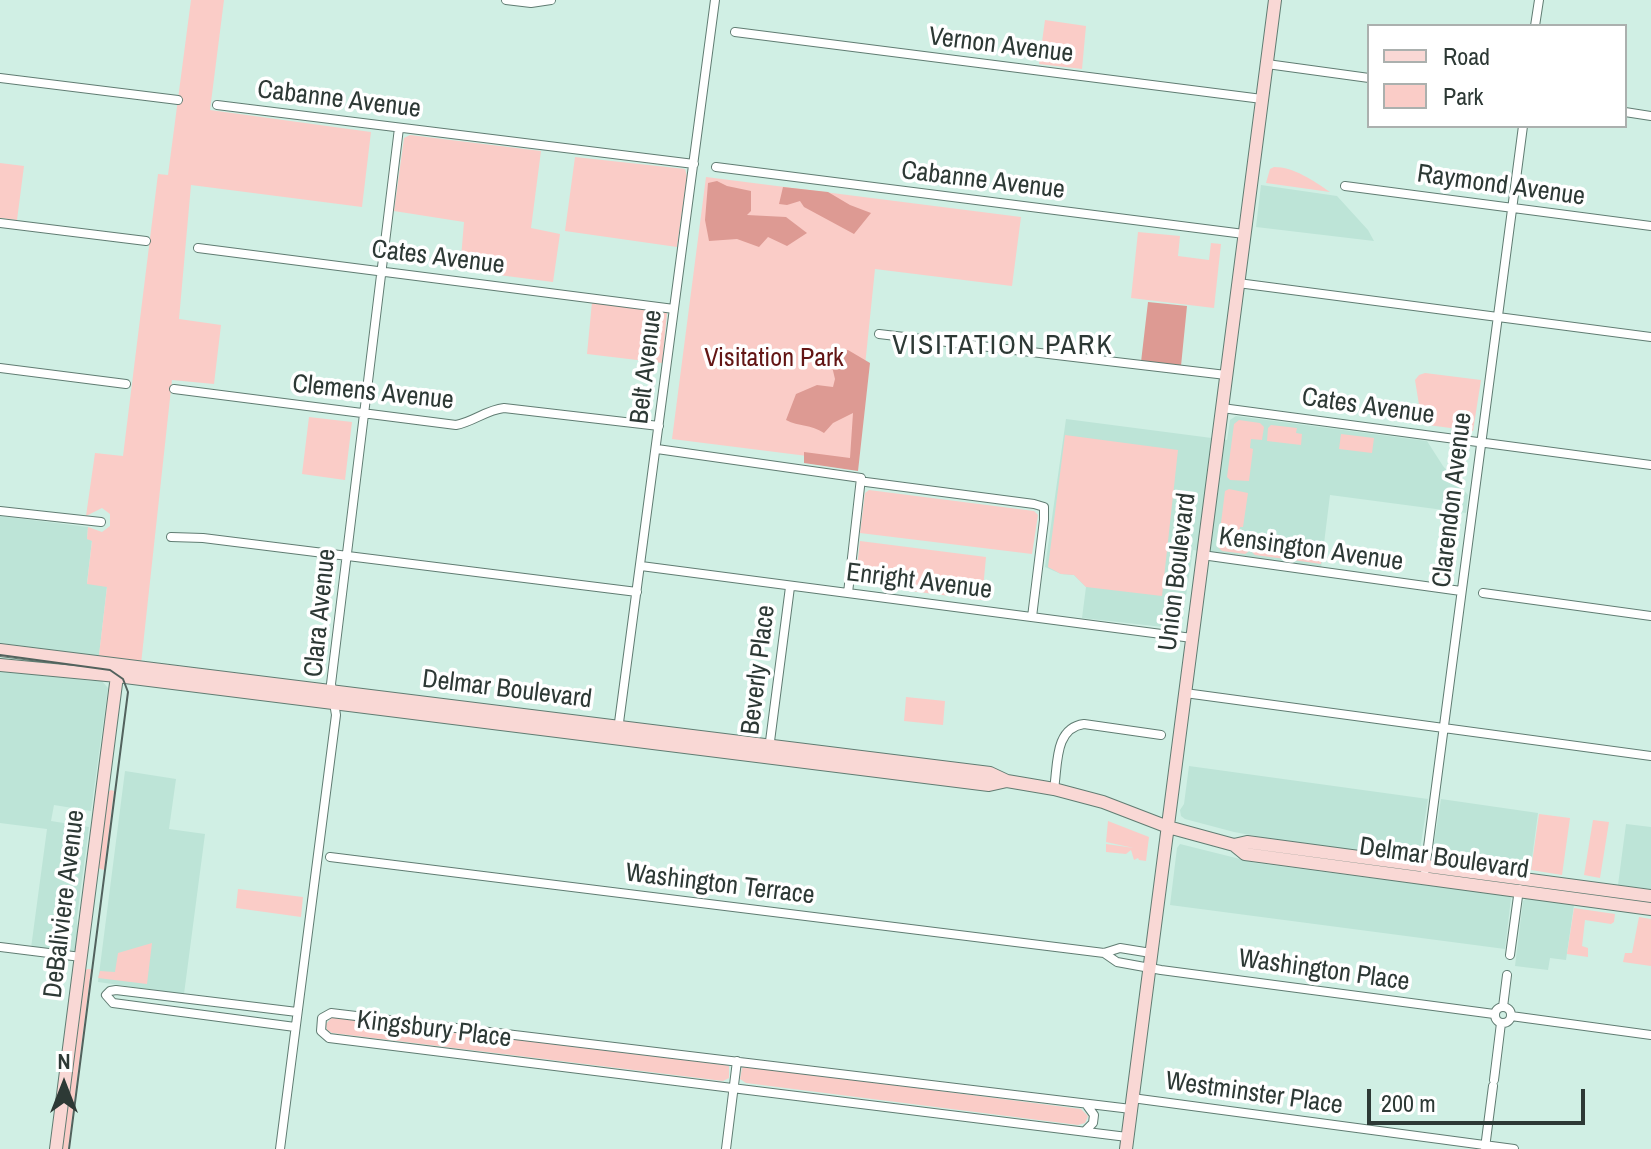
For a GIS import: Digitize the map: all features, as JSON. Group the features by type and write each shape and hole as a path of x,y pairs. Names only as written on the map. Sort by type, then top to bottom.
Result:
{"main road":[{"name":"Union Boulevard","path":"1126,1143 1275,0"},
{"name":"Delmar Boulevard","path":"0,650 117,670 618,732 989,785 1007,781 1103,802 1168,827 1234,845 1247,842 1651,909"},
{"name":"Delmar Boulevard","path":"0,665 117,670"},
{"name":"DeBaliviere Avenue","path":"56,1149 117,670"},
{"name":"Delmar Boulevard","path":"1519,885 1651,896"}],"street":[{"path":"506,0 531,3 551,0"},
{"name":"Belt Avenue","path":"618,732 715,0"},
{"path":"1535,24 1539,0"},
{"name":"Vernon Avenue","path":"735,32 1262,99"},
{"path":"1267,64 1367,78"},
{"path":"0,78 178,100"},
{"name":"Cabanne Avenue","path":"217,105 694,164"},
{"path":"1627,112 1651,116"},
{"name":"Clara Avenue","path":"280,1149 336,715 331,684 399,128"},
{"name":"Clarendon Avenue","path":"1424,872 1523,128"},
{"name":"Cabanne Avenue","path":"716,167 1244,234"},
{"name":"Raymond Avenue","path":"1345,186 1651,226"},
{"path":"0,223 146,241"},
{"name":"Cates Avenue","path":"198,248 674,309"},
{"path":"1238,283 1651,337"},
{"path":"879,334 1226,375"},
{"path":"0,368 126,384"},
{"name":"Clemens Avenue","path":"174,389 456,425 504,408 659,426"},
{"name":"Cates Avenue","path":"1222,408 1651,465"},
{"path":"657,449 1044,507 1032,617"},
{"path":"848,593 867,481"},
{"path":"0,511 101,522"},
{"path":"171,537 203,538 637,592"},
{"name":"Kensington Avenue","path":"1202,555 1461,591"},
{"name":"Enright Avenue","path":"641,566 1192,638"},
{"name":"Beverly Place","path":"769,752 790,587"},
{"path":"1483,593 1651,616"},
{"path":"1185,693 1651,756"},
{"path":"1054,789 1061,741 1065,732 1074,725 1161,735"},
{"name":"Washington Terrace","path":"330,857 1104,953"},
{"path":"1510,955 1519,885"},
{"path":"0,947 81,957"},
{"path":"1104,953 1120,948 1151,953"},
{"name":"Washington Place","path":"1104,953 1117,962 1149,968 1494,1014"},
{"path":"1503,1007 1507,975"},
{"path":"295,1027 113,1003 106,995 116,990 297,1012"},
{"path":"1503,1007 1494,1014 1497,1021 1506,1023 1511,1016"},
{"path":"1503,1007 1510,1011 1511,1016"},
{"name":"Kingsbury Place","path":"1126,1143 1084,1131 329,1038 321,1031 322,1018 331,1013 1086,1104 1131,1104"},
{"path":"1511,1016 1651,1035"},
{"path":"1485,1147 1501,1023"},
{"path":"726,1149 737,1061"},
{"path":"1084,1131 1093,1123 1094,1115 1086,1104"},
{"name":"Westminster Place","path":"1131,1104 1514,1149"}],"shaded area":[{"path":"717,181 751,191 751,211 747,215 786,217 807,233 787,246 768,237 759,247 737,239 709,241 705,220 708,183"},
{"path":"1261,185 1337,196 1374,241 1256,227"},
{"path":"783,187 828,192 871,213 854,234 804,207 800,201 779,204"},
{"path":"1148,302 1187,306 1181,366 1141,362"},
{"path":"848,350 870,363 858,471 804,463 804,452 850,458 853,413 833,423 824,433 786,420 796,394 817,385 833,387 835,379 829,354"},
{"path":"1236,416 1427,441 1468,495 1466,513 1330,495 1321,568 1193,550 1181,629 1082,618 1086,587 1074,575 1061,574 1045,567 1066,419 1227,440 1230,420"},
{"path":"0,516 88,527 87,539 92,540 87,583 107,586 99,656 0,643"},
{"path":"0,669 101,680 108,688 91,811 54,805 51,821 89,827 77,917 77,948 73,952 31,948 47,829 0,823"},
{"path":"1189,766 1428,799 1419,856 1411,858 1277,840 1185,819 1180,810 1184,804"},
{"path":"125,771 176,779 169,829 205,834 184,994 98,982"},
{"path":"1441,799 1538,813 1530,873 1434,860 1432,856"},
{"path":"1626,824 1651,827 1651,889 1618,885"},
{"path":"1180,844 1256,863 1509,896 1505,949 1170,905"},
{"path":"1527,898 1574,905 1566,960 1550,958 1548,970 1515,966 1523,901"}],"green space":[{"path":"191,0 224,0 210,110 371,132 362,207 191,185 179,319 221,325 214,384 172,380 141,664 94,655 99,655 107,587 87,584 92,541 87,539 88,527 102,532 110,526 110,514 102,508 86,516 95,453 123,456 158,174 168,175"},
{"path":"1045,20 1086,26 1082,69 1039,64"},
{"path":"410,135 541,151 531,228 560,234 553,282 460,270 464,222 394,211 404,138"},
{"path":"575,157 685,169 687,176 677,247 565,231"},
{"path":"0,163 24,166 17,220 0,218"},
{"path":"1274,167 1296,172 1330,192 1266,183 1270,169"},
{"name":"Visitation Park","path":"706,177 1021,217 1012,286 875,269 855,462 672,439"},
{"path":"1138,232 1180,236 1178,256 1209,260 1211,243 1221,244 1214,308 1131,298"},
{"path":"592,302 667,313 662,363 587,354"},
{"path":"1425,373 1481,380 1473,431 1428,425 1419,405 1415,380"},
{"path":"309,417 352,422 345,480 302,474"},
{"path":"1239,420 1260,423 1264,427 1262,440 1251,439 1250,448 1253,449 1249,481 1230,480 1227,477 1234,424"},
{"path":"1271,425 1297,428 1296,433 1302,434 1301,445 1267,441"},
{"path":"1341,434 1374,438 1372,453 1339,449"},
{"path":"1065,435 1178,450 1162,596 1086,587 1074,575 1061,574 1048,567"},
{"path":"869,490 1034,511 1038,515 1032,554 860,533 865,493"},
{"path":"1225,491 1248,493 1239,535 1250,536 1245,554 1222,551 1218,547"},
{"path":"1261,538 1287,541 1285,559 1255,555 1252,552 1254,543 1260,544"},
{"path":"860,541 986,557 982,600 855,584"},
{"path":"1293,542 1323,549 1321,564 1293,560 1290,556"},
{"path":"906,697 945,701 943,725 904,721"},
{"path":"114,791 104,870 98,868 108,792"},
{"path":"1539,814 1570,818 1562,875 1531,870"},
{"path":"1593,820 1609,822 1600,878 1584,875"},
{"path":"1108,821 1149,837 1146,861 1134,860 1131,850 1126,854 1106,852 1106,844 1134,848 1106,842"},
{"path":"238,889 303,897 301,917 236,908"},
{"path":"1574,908 1615,914 1611,924 1585,920 1582,946 1588,948 1588,957 1567,954"},
{"path":"1639,917 1651,919 1651,966 1623,962 1625,953 1632,953"},
{"path":"152,943 147,984 98,978 100,971 115,972 118,953"},
{"path":"91,969 68,1149 62,1149 85,971"},
{"path":"332,1017 725,1065 729,1066 729,1078 723,1081 332,1033 327,1030 326,1024"},
{"path":"745,1066 1081,1109 1088,1116 1085,1123 1078,1125 746,1083 740,1079"}],"tram line":[{"path":"0,655 110,670 123,679 128,692 69,1149"}],"district":[{"name":"VISITATION PARK","path":"1003,346"}]}
